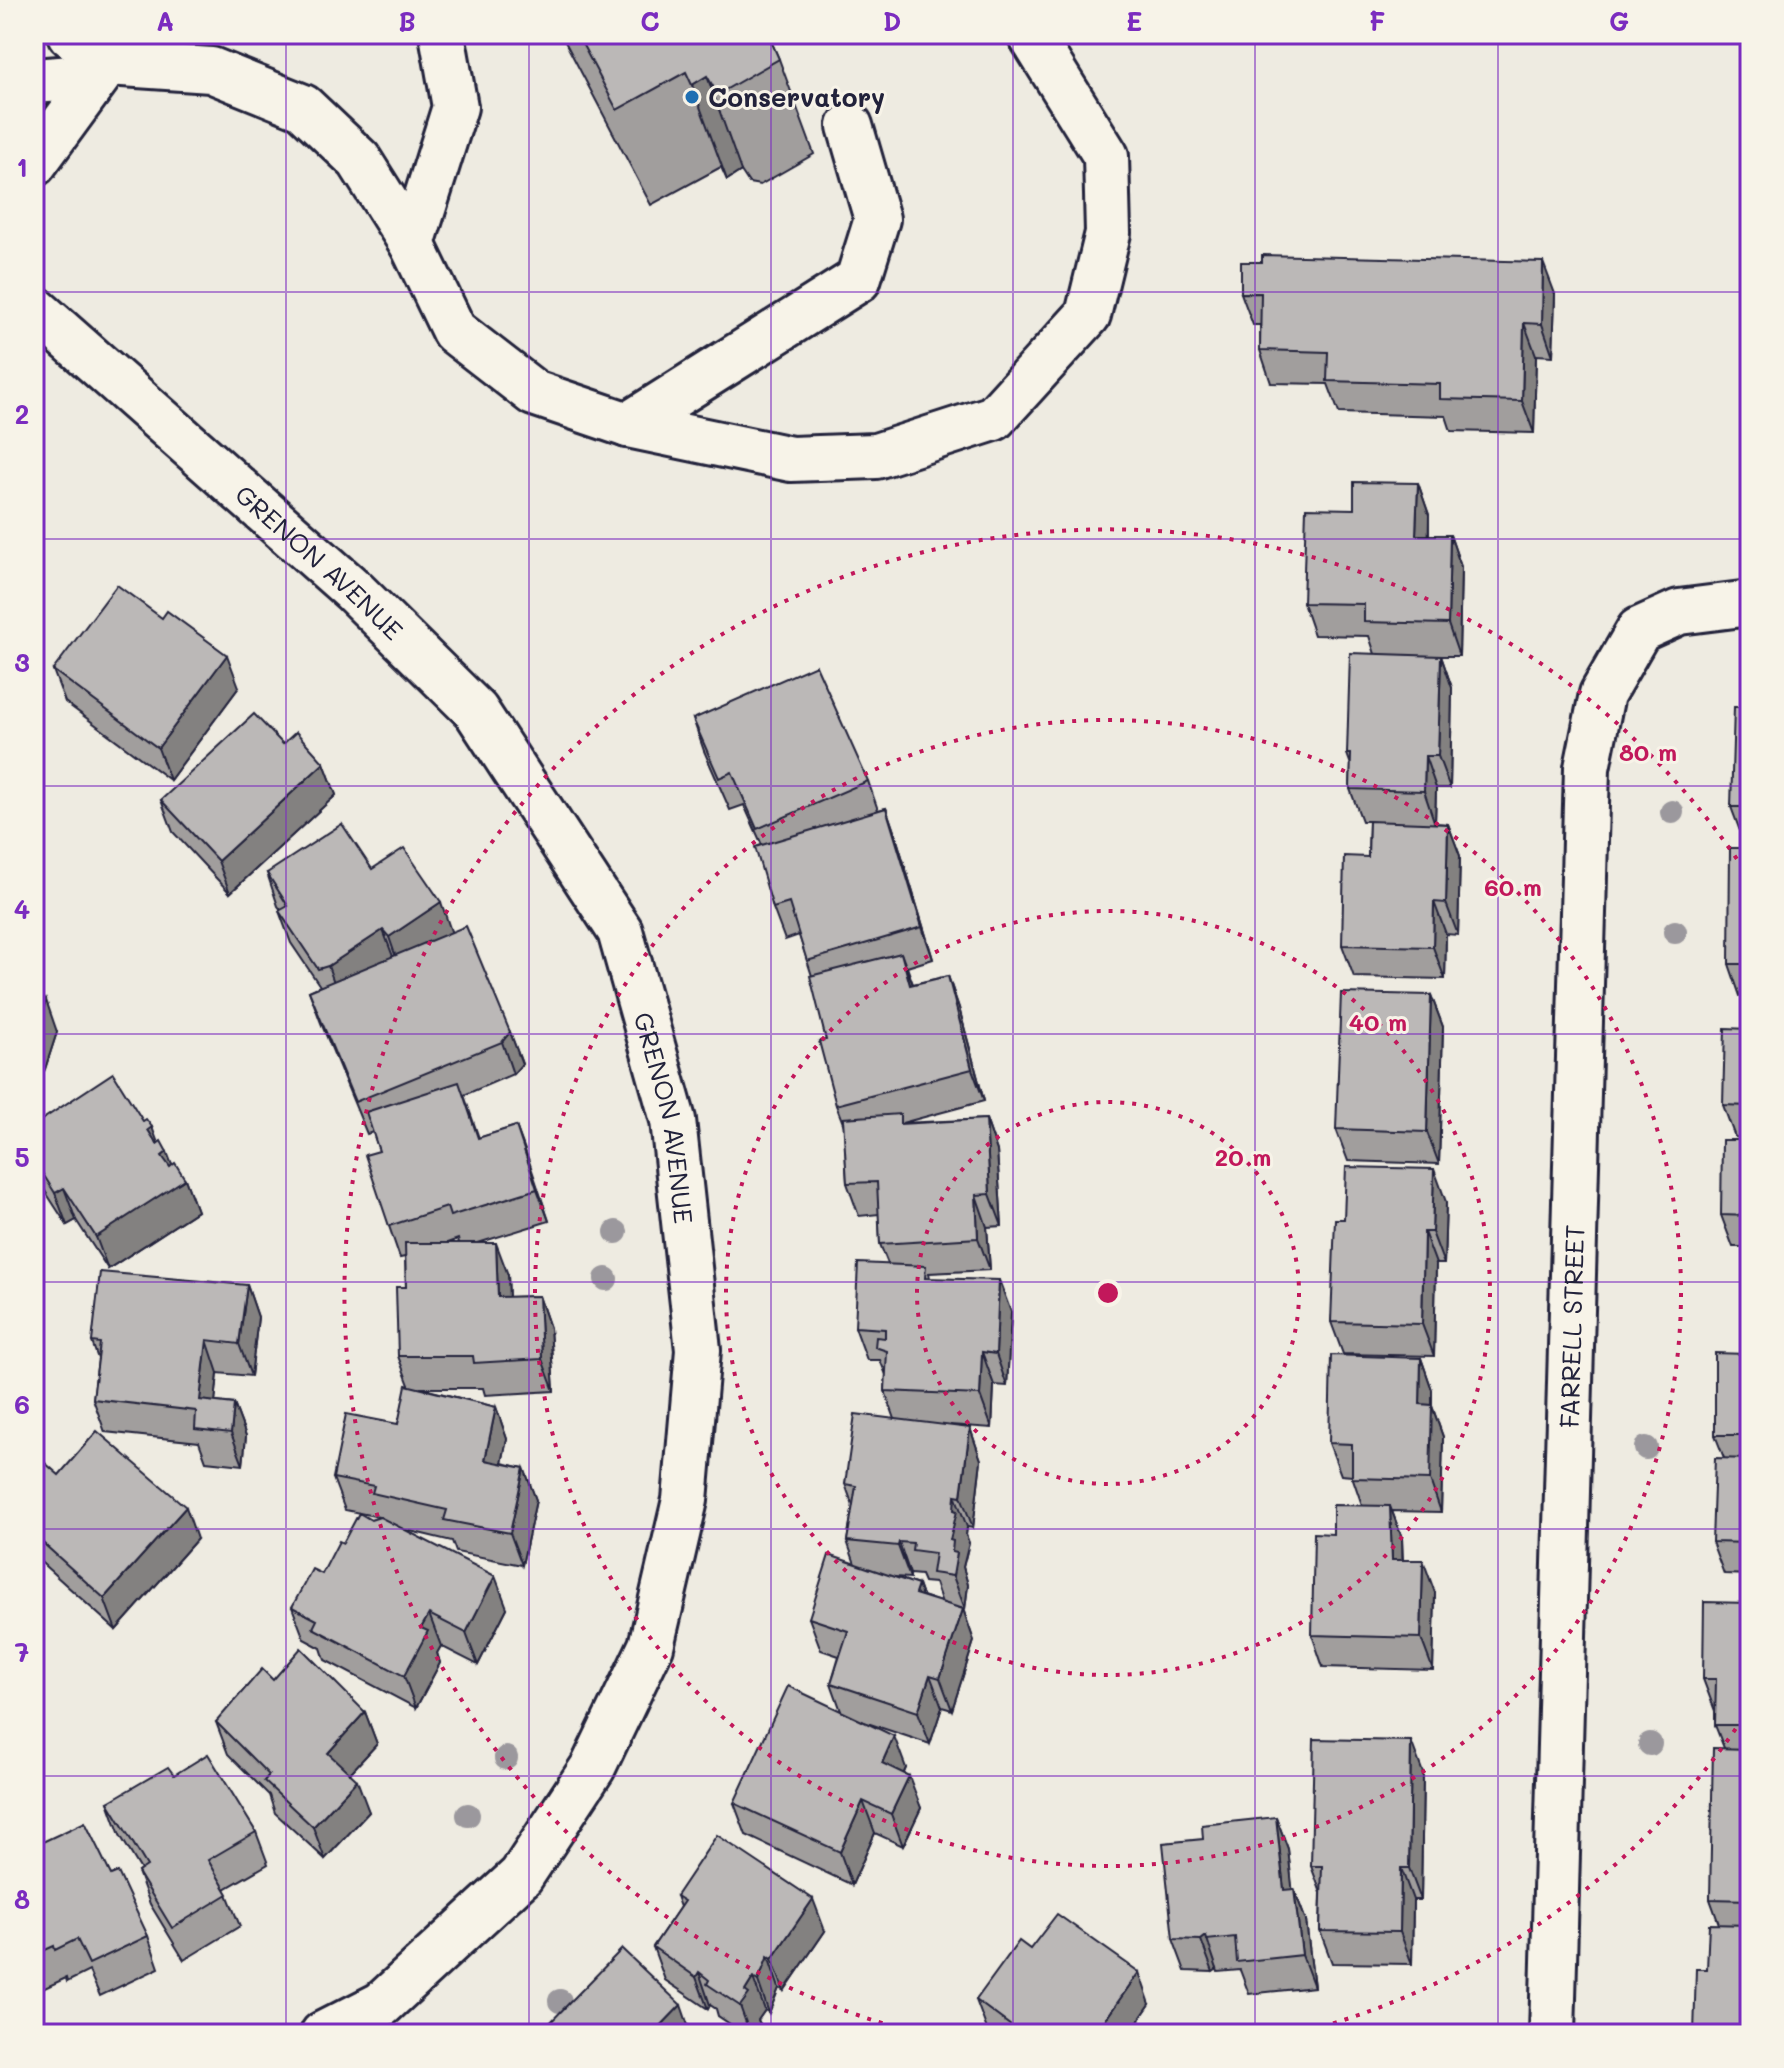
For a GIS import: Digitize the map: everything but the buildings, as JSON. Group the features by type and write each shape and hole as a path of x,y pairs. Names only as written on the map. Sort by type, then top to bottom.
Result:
{"street":[{"path":"70,34 108,63"},
{"path":"34,164 108,63 141,34"},
{"path":"412,244 455,107 442,34"},
{"path":"34,81 73,78 108,63 211,70 303,107 359,160 412,244 454,331 534,393 628,425 791,459 876,456 994,418 1088,315 1108,233 1106,156 1030,34"},
{"path":"628,425 858,280 877,219 850,126"},
{"name":"GRENON AVENUE","path":"34,308 353,590 476,711 620,931 673,1120 698,1350 685,1500 651,1646 593,1767 521,1876 382,2004 323,2034"},
{"name":"FARRELL STREET","path":"1552,2034 1587,768 1602,694 1639,630 1679,612 1750,603"}],"place":[{"name":"Conservatory","path":"692,97"}]}
